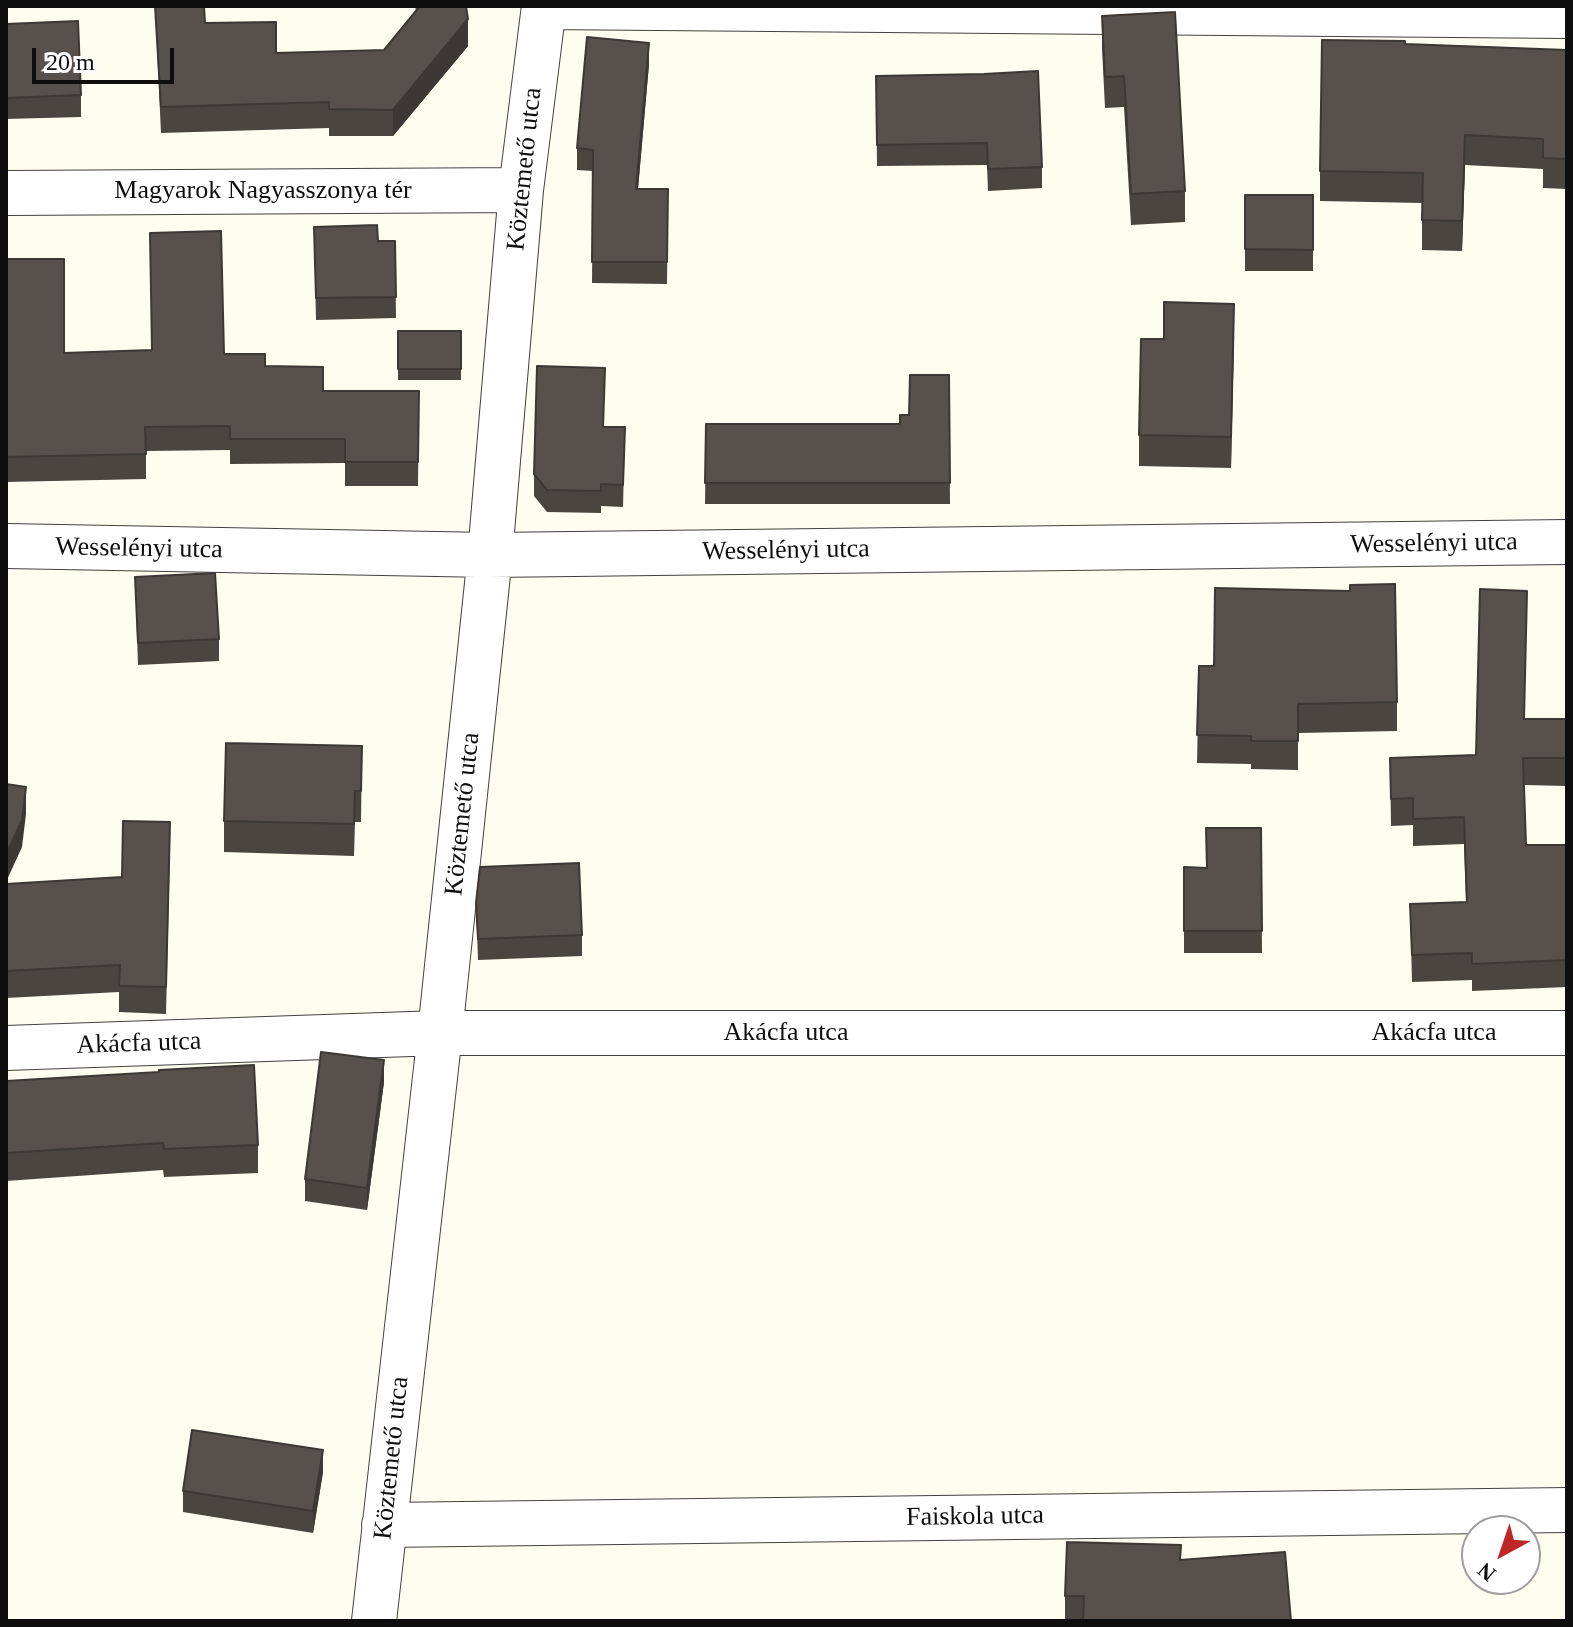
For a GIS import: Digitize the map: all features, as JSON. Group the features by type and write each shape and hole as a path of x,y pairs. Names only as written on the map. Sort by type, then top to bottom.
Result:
{"street":[{"path":"544,6 1567,16"},
{"name":"Köztemető utca","path":"374,1621 440,1033 490,555 521,190 544,6"},
{"name":"Magyarok Nagyasszonya tér","path":"6,193 521,190"},
{"name":"Wesselényi utca","path":"6,546 490,555 1567,542"},
{"name":"Akácfa utca","path":"6,1048 440,1033 1567,1033"},
{"name":"Faiskola utca","path":"384,1525 1567,1510"}],"building":[{"path":"155,6 204,6 205,23 276,22 276,53 384,50 420,6 466,6 468,19 393,110 329,109 329,102 161,107"},
{"path":"1175,12 1185,191 1131,194 1124,76 1105,77 1102,16"},
{"path":"78,21 81,95 6,98 6,24"},
{"path":"587,37 649,43 636,189 668,189 667,262 592,262 593,150 577,148"},
{"path":"1322,40 1567,50 1567,159 1543,158 1543,139 1465,135 1462,221 1422,220 1423,173 1320,171"},
{"path":"1038,71 1042,167 988,169 987,143 877,145 876,76"},
{"path":"1245,195 1313,195 1313,250 1245,249"},
{"path":"377,225 378,241 395,241 396,297 316,298 314,227"},
{"path":"221,231 224,354 265,354 265,366 323,367 323,391 419,391 418,462 345,462 345,439 230,439 230,426 145,427 146,454 6,457 6,259 64,259 64,353 152,350 150,233"},
{"path":"1164,302 1234,304 1231,437 1139,435 1141,339 1164,339"},
{"path":"398,331 461,331 461,369 398,369"},
{"path":"537,366 605,368 603,427 625,427 623,485 601,484 601,491 547,490 534,474"},
{"path":"910,375 949,375 950,483 705,483 706,424 900,424 900,415 909,415"},
{"path":"215,573 219,639 138,643 135,577"},
{"path":"1395,584 1397,702 1298,704 1298,741 1251,741 1251,736 1197,735 1199,666 1214,666 1215,588 1350,591 1350,585"},
{"path":"1480,589 1527,591 1524,719 1567,719 1567,758 1523,758 1526,845 1567,845 1567,960 1472,964 1472,953 1412,955 1410,904 1467,902 1464,817 1413,819 1413,798 1391,799 1390,758 1476,755"},
{"path":"226,743 362,746 361,791 355,791 354,824 224,821"},
{"path":"6,784 26,787 22,820 6,855"},
{"path":"123,821 170,822 166,987 119,986 120,965 6,971 6,884 122,877"},
{"path":"1206,828 1261,828 1262,931 1184,931 1184,867 1207,868"},
{"path":"579,863 582,935 478,939 476,903 480,867"},
{"path":"321,1052 384,1060 367,1188 305,1179"},
{"path":"254,1065 258,1145 164,1149 163,1143 6,1153 6,1081"},
{"path":"192,1430 323,1450 313,1511 183,1491"},
{"path":"1067,1542 1181,1545 1180,1560 1285,1552 1291,1621 1083,1621 1084,1596 1065,1596"}]}
